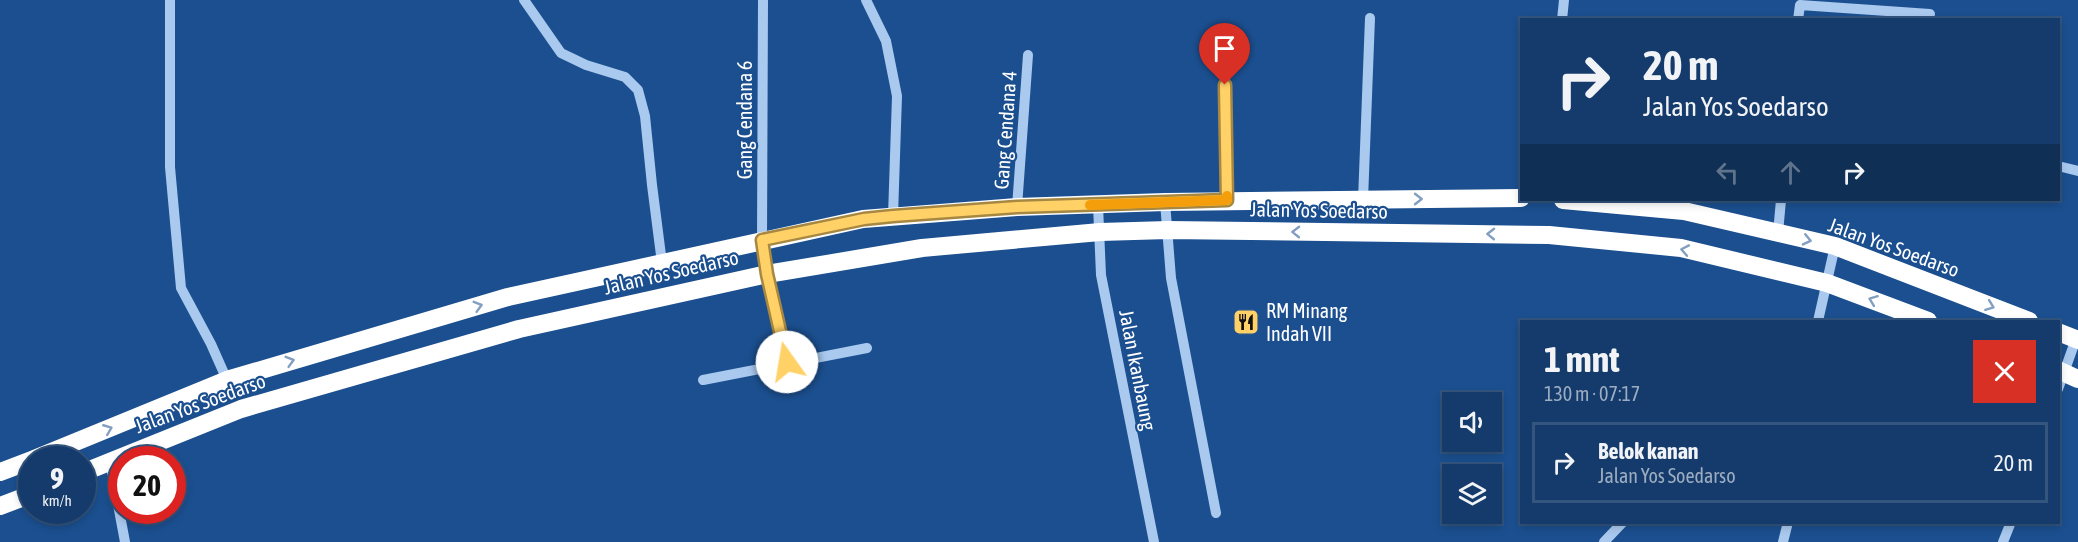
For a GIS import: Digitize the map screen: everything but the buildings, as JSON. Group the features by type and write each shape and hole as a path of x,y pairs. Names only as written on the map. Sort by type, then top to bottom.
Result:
{"highway":[{"name":"Jalan Yos Soedarso","path":"66,446 227,380 508,297 864,219 1017,207 1098,204 1227,200 1520,198"},
{"name":"Jalan Yos Soedarso","path":"1575,201 1684,210 1835,246 2026,320"},
{"name":"Jalan Yos Soedarso","path":"150,446 241,409 508,332 767,274 922,248 1100,232 1168,230 1549,235 1682,248 1827,283 1925,320"},
{"path":"2060,333 2077,339"},
{"name":"Jalan Yos Soedarso","path":"0,472 18,465"},
{"path":"0,506 18,499"}],"street":[{"path":"170,0 170,167 181,288 227,380"},
{"path":"524,0 561,53 586,65 625,76 638,90 645,116 662,263"},
{"name":"Gang Cendana 6","path":"763,0 762,240 767,274 787,362"},
{"path":"866,0 886,41 897,96 893,216"},
{"path":"1562,18 1564,0"},
{"path":"1798,18 1800,5 1930,15"},
{"path":"1363,200 1370,18"},
{"name":"Gang Cendana 4","path":"1017,207 1028,55"},
{"path":"1225,85 1227,200"},
{"path":"2060,166 2078,171"},
{"path":"1778,233 1781,201"},
{"path":"1165,202 1172,278 1216,513"},
{"name":"Jalan Ikanbaung","path":"1098,204 1101,275 1154,542"},
{"path":"1818,320 1835,246"},
{"path":"2064,378 2077,339"},
{"path":"703,380 867,348"},
{"path":"122,524 125,542"},
{"path":"1604,542 1621,524"},
{"path":"1783,542 1788,524"},
{"path":"2003,542 2010,524"}],"slow traffic":[{"path":"1090,205 1227,200 1227,196"}],"place":[{"name":"RM Minang Indah VII","path":"1246,322"}],"route":[{"path":"787,362 767,274 762,240 864,219 893,216 1017,207 1227,200 1225,85"}]}
